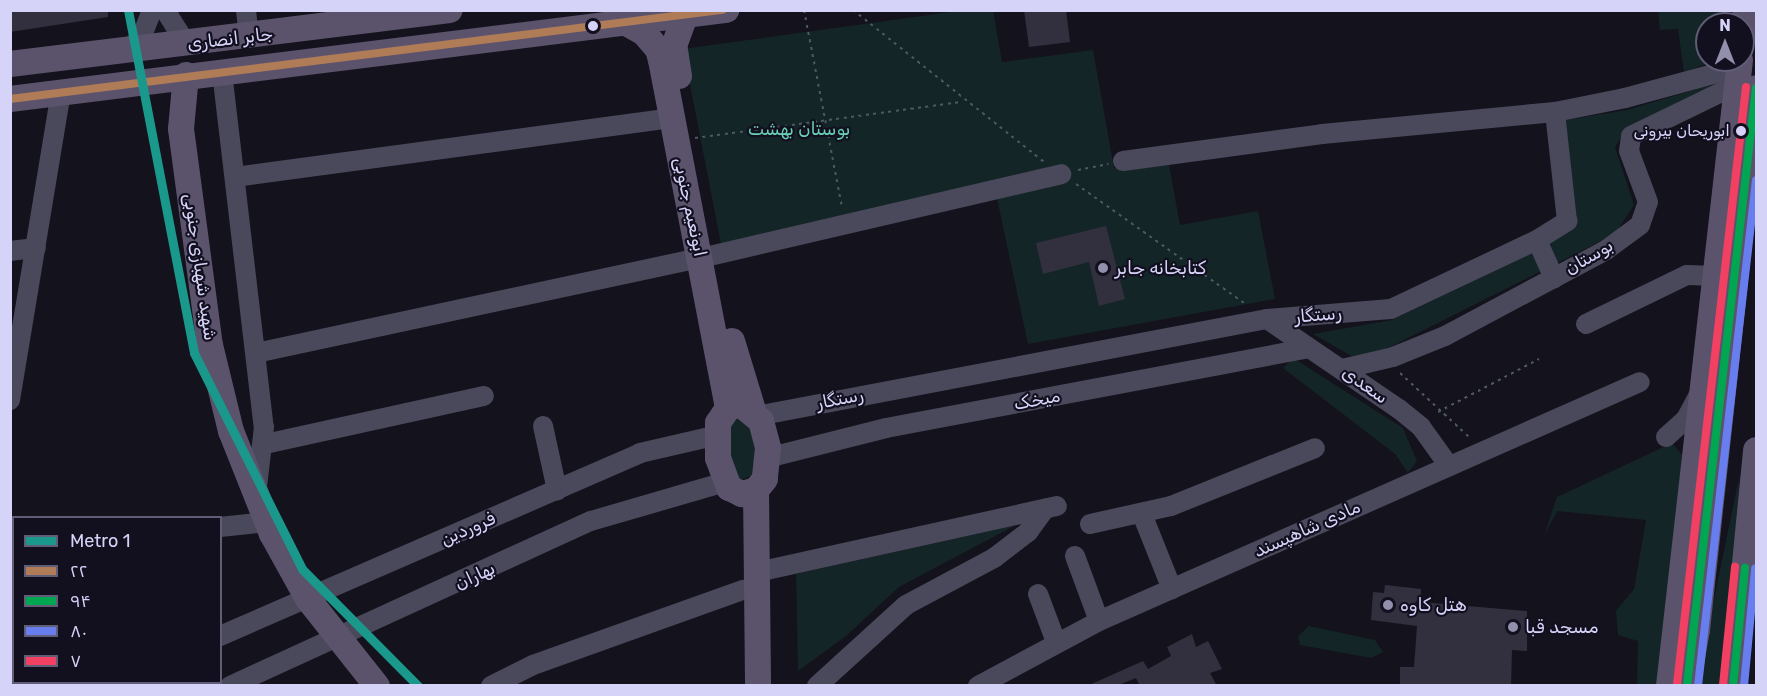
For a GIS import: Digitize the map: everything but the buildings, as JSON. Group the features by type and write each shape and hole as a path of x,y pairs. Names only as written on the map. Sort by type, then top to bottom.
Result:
{"main road":[{"name":"جابر انصاری","path":"10,64 249,37 450,10"},
{"name":"جابر انصاری","path":"10,99 222,72 553,21 626,23 726,10"},
{"name":"ابونعیم جنوبی","path":"685,16 674,46 707,257"},
{"name":"ابونعیم جنوبی","path":"626,23 658,49 671,118 746,411 767,458"},
{"name":"شهید شهبازی جنوبی","path":"186,75 182,129 210,345 231,430 267,522 308,599 337,641 376,686"},
{"path":"1669,686 1716,276 1743,75"},
{"path":"1687,686 1697,630 1743,75"},
{"name":"شهید شهبازی جنوبی","path":"159,81 182,129"},
{"path":"746,411 718,423 718,458 741,489 758,686"},
{"path":"1748,617 1756,450"},
{"path":"741,489 765,479 767,458"},
{"path":"1733,683 1748,617 1756,564"},
{"path":"745,686 750,581"}],"street":[{"path":"127,51 142,36 153,10"},
{"path":"165,10 186,44"},
{"path":"246,10 249,37"},
{"path":"222,72 265,444 256,495"},
{"path":"1123,161 1322,134 1555,112 1743,75"},
{"name":"بوستان","path":"1342,369 1392,357 1445,336 1554,278 1640,225 1648,202 1629,151 1631,136 1743,75"},
{"path":"10,400 19,308 36,248 61,93"},
{"name":"رستگار","path":"746,411 1267,319 1391,309 1537,240 1567,221 1555,112"},
{"path":"235,177 671,118"},
{"path":"256,353 707,257 1061,174"},
{"path":"1537,240 1554,278"},
{"path":"10,251 36,248"},
{"path":"1586,324 1687,275 1716,276"},
{"name":"سعدی","path":"1267,319 1342,369 1421,428 1449,466"},
{"name":"میخک","path":"767,458 886,428 1308,348"},
{"path":"1666,437 1686,419 1704,380"},
{"name":"مادی شاهپسند","path":"978,686 1056,642 1099,621 1640,382"},
{"path":"265,444 484,396"},
{"path":"543,426 557,490"},
{"name":"فروردین","path":"222,635 640,453 718,435"},
{"path":"1090,524 1142,514 1315,448"},
{"name":"بهاران","path":"230,686 337,641 591,521 741,489"},
{"path":"491,686 554,657 750,581 1051,508 1028,532 994,558 906,605 817,686"},
{"path":"1142,514 1172,589"},
{"path":"222,527 267,522"},
{"path":"1075,556 1099,621"},
{"path":"1038,594 1056,642"}],"path":[{"path":"804,10 844,216"},
{"path":"700,137 963,102"},
{"path":"1061,174 1123,161"},
{"path":"1392,357 1402,376 1438,412 1484,450"},
{"path":"1438,412 1539,359"}],"green space":[{"name":"بوستان بهشت","path":"993,10 1002,62 1093,50 1114,168 1168,159 1180,225 1258,211 1275,299 1028,344 996,194 721,244 683,49 958,11"},
{"path":"1658,11 1725,11 1695,12 1695,68 1684,72 1678,29 1660,30"},
{"path":"1710,85 1705,95 1626,130 1615,147 1634,205 1615,234 1388,348 1355,358 1313,334 1392,320 1543,248 1573,227 1566,120 1627,110"},
{"path":"1293,358 1403,428 1417,461 1408,473 1395,454 1283,368"},
{"path":"733,414 756,429 757,473 734,483 726,420"},
{"path":"1672,443 1682,455 1661,680 1654,685 1637,685 1638,641 1618,635 1616,611 1634,589 1646,520 1557,511 1544,536 1557,497"},
{"path":"1740,473 1727,685 1696,686"},
{"path":"1016,525 899,587 846,636 798,671 796,574"},
{"path":"1309,626 1375,640 1383,652 1371,658 1300,645 1298,636"}],"metro line":[{"name":"1","path":"128,10 194,353 302,569 418,686"}],"transit line":[{"name":"۲۲","path":"10,99 722,10"},
{"name":"۷","path":"1677,684 1746,87"},
{"name":"۹۴","path":"1687,686 1756,88"},
{"name":"۸۰","path":"1698,686 1756,180"},
{"name":"۷","path":"1723,685 1735,567"},
{"name":"۹۴","path":"1733,686 1745,568"},
{"name":"۸۰","path":"1744,686 1755,569"}],"place":[{"name":"ابوریحان بیرونی","path":"1741,131"},
{"name":"کتابخانه جابر","path":"1103,268"},
{"name":"هتل کاوه","path":"1388,605"},
{"name":"مسجد قبا","path":"1513,627"}]}
